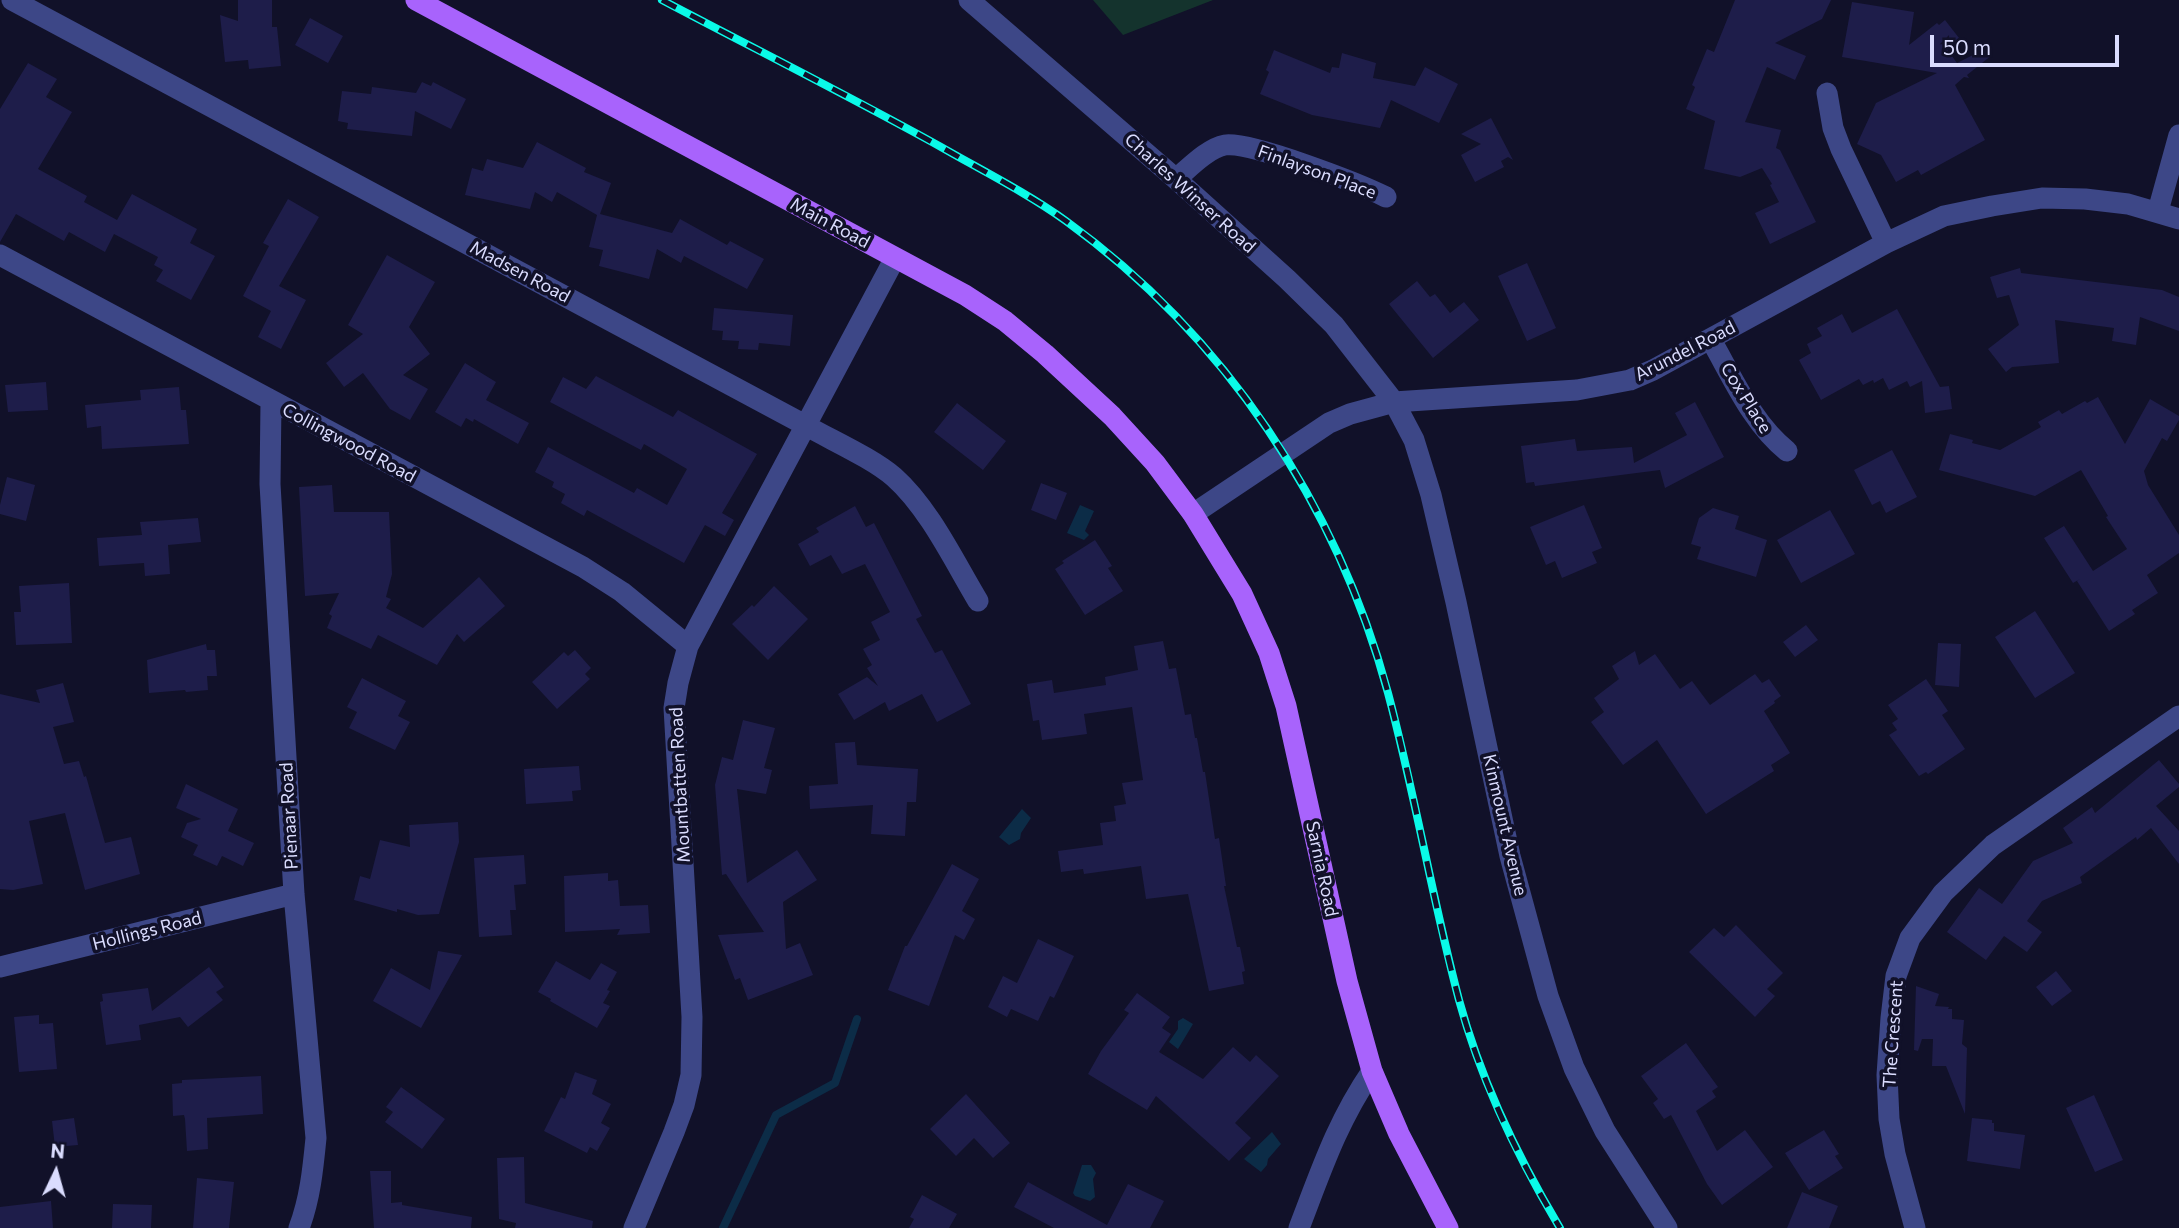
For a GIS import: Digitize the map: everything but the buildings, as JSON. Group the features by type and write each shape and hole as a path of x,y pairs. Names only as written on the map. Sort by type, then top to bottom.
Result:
{"main road":[{"name":"Main Road","path":"416,0 965,295 1045,354 1112,416 1156,463 1193,513"},
{"name":"Sarnia Road","path":"1193,513 1242,594 1269,653 1286,705 1346,981 1372,1071 1399,1134 1448,1228"}],"street":[{"name":"Madsen Road","path":"12,0 805,425 892,475 913,496 978,601"},
{"name":"Charles Winser Road","path":"969,0 1287,279 1334,325 1394,402"},
{"path":"1827,93 1833,128 1841,149 1886,243"},
{"path":"2158,211 2179,135"},
{"name":"Finlayson Place","path":"1176,180 1202,156 1225,145 1250,147 1363,185 1386,197"},
{"name":"Arundel Road","path":"1193,513 1329,423 1350,414 1394,402 1577,390 1630,380 1711,340 1886,243 1944,216 2042,198 2127,204 2179,219"},
{"name":"Collingwood Road","path":"0,255 583,567 622,592 688,646"},
{"name":"Mountbatten Road","path":"634,1228 674,1132 691,1075 692,1017 674,708 678,683 688,646 895,258"},
{"name":"Cox Place","path":"1711,340 1759,423 1773,440 1787,451"},
{"name":"Pienaar Road","path":"271,402 270,484 294,894 316,1138 313,1178 306,1211 299,1228"},
{"name":"Kinmount Avenue","path":"1394,402 1414,440 1431,495 1457,603 1510,856 1548,996 1574,1068 1605,1131 1667,1228"},
{"name":"The Crescent","path":"1915,1228 1895,1154 1889,1119 1888,1075 1896,976 1910,938 1943,893 1993,845 2179,716"},
{"name":"Hollings Road","path":"0,967 294,894"},
{"path":"1300,1228 1333,1139 1353,1099 1372,1071"}],"green space":[{"path":"1093,0 1213,0 1123,35"}],"water":[{"path":"1080,505 1094,511 1085,531 1089,535 1084,540 1067,533"},
{"path":"1022,809 1031,818 1020,839 1009,845 999,837"},
{"path":"1183,1018 1193,1024 1178,1049 1169,1042 1178,1029 1178,1021"},
{"path":"1272,1132 1281,1144 1261,1172 1244,1159"},
{"path":"1082,1165 1091,1165 1096,1173 1093,1179 1095,1197 1090,1201 1073,1193"}],"waterway":[{"path":"723,1228 776,1115 835,1083 857,1019"}],"railway":[{"path":"662,0 906,128 1066,221 1123,267 1176,317 1224,371 1268,429 1306,491 1339,556 1366,623 1398,731 1449,962 1468,1030 1502,1117 1560,1228"}]}
